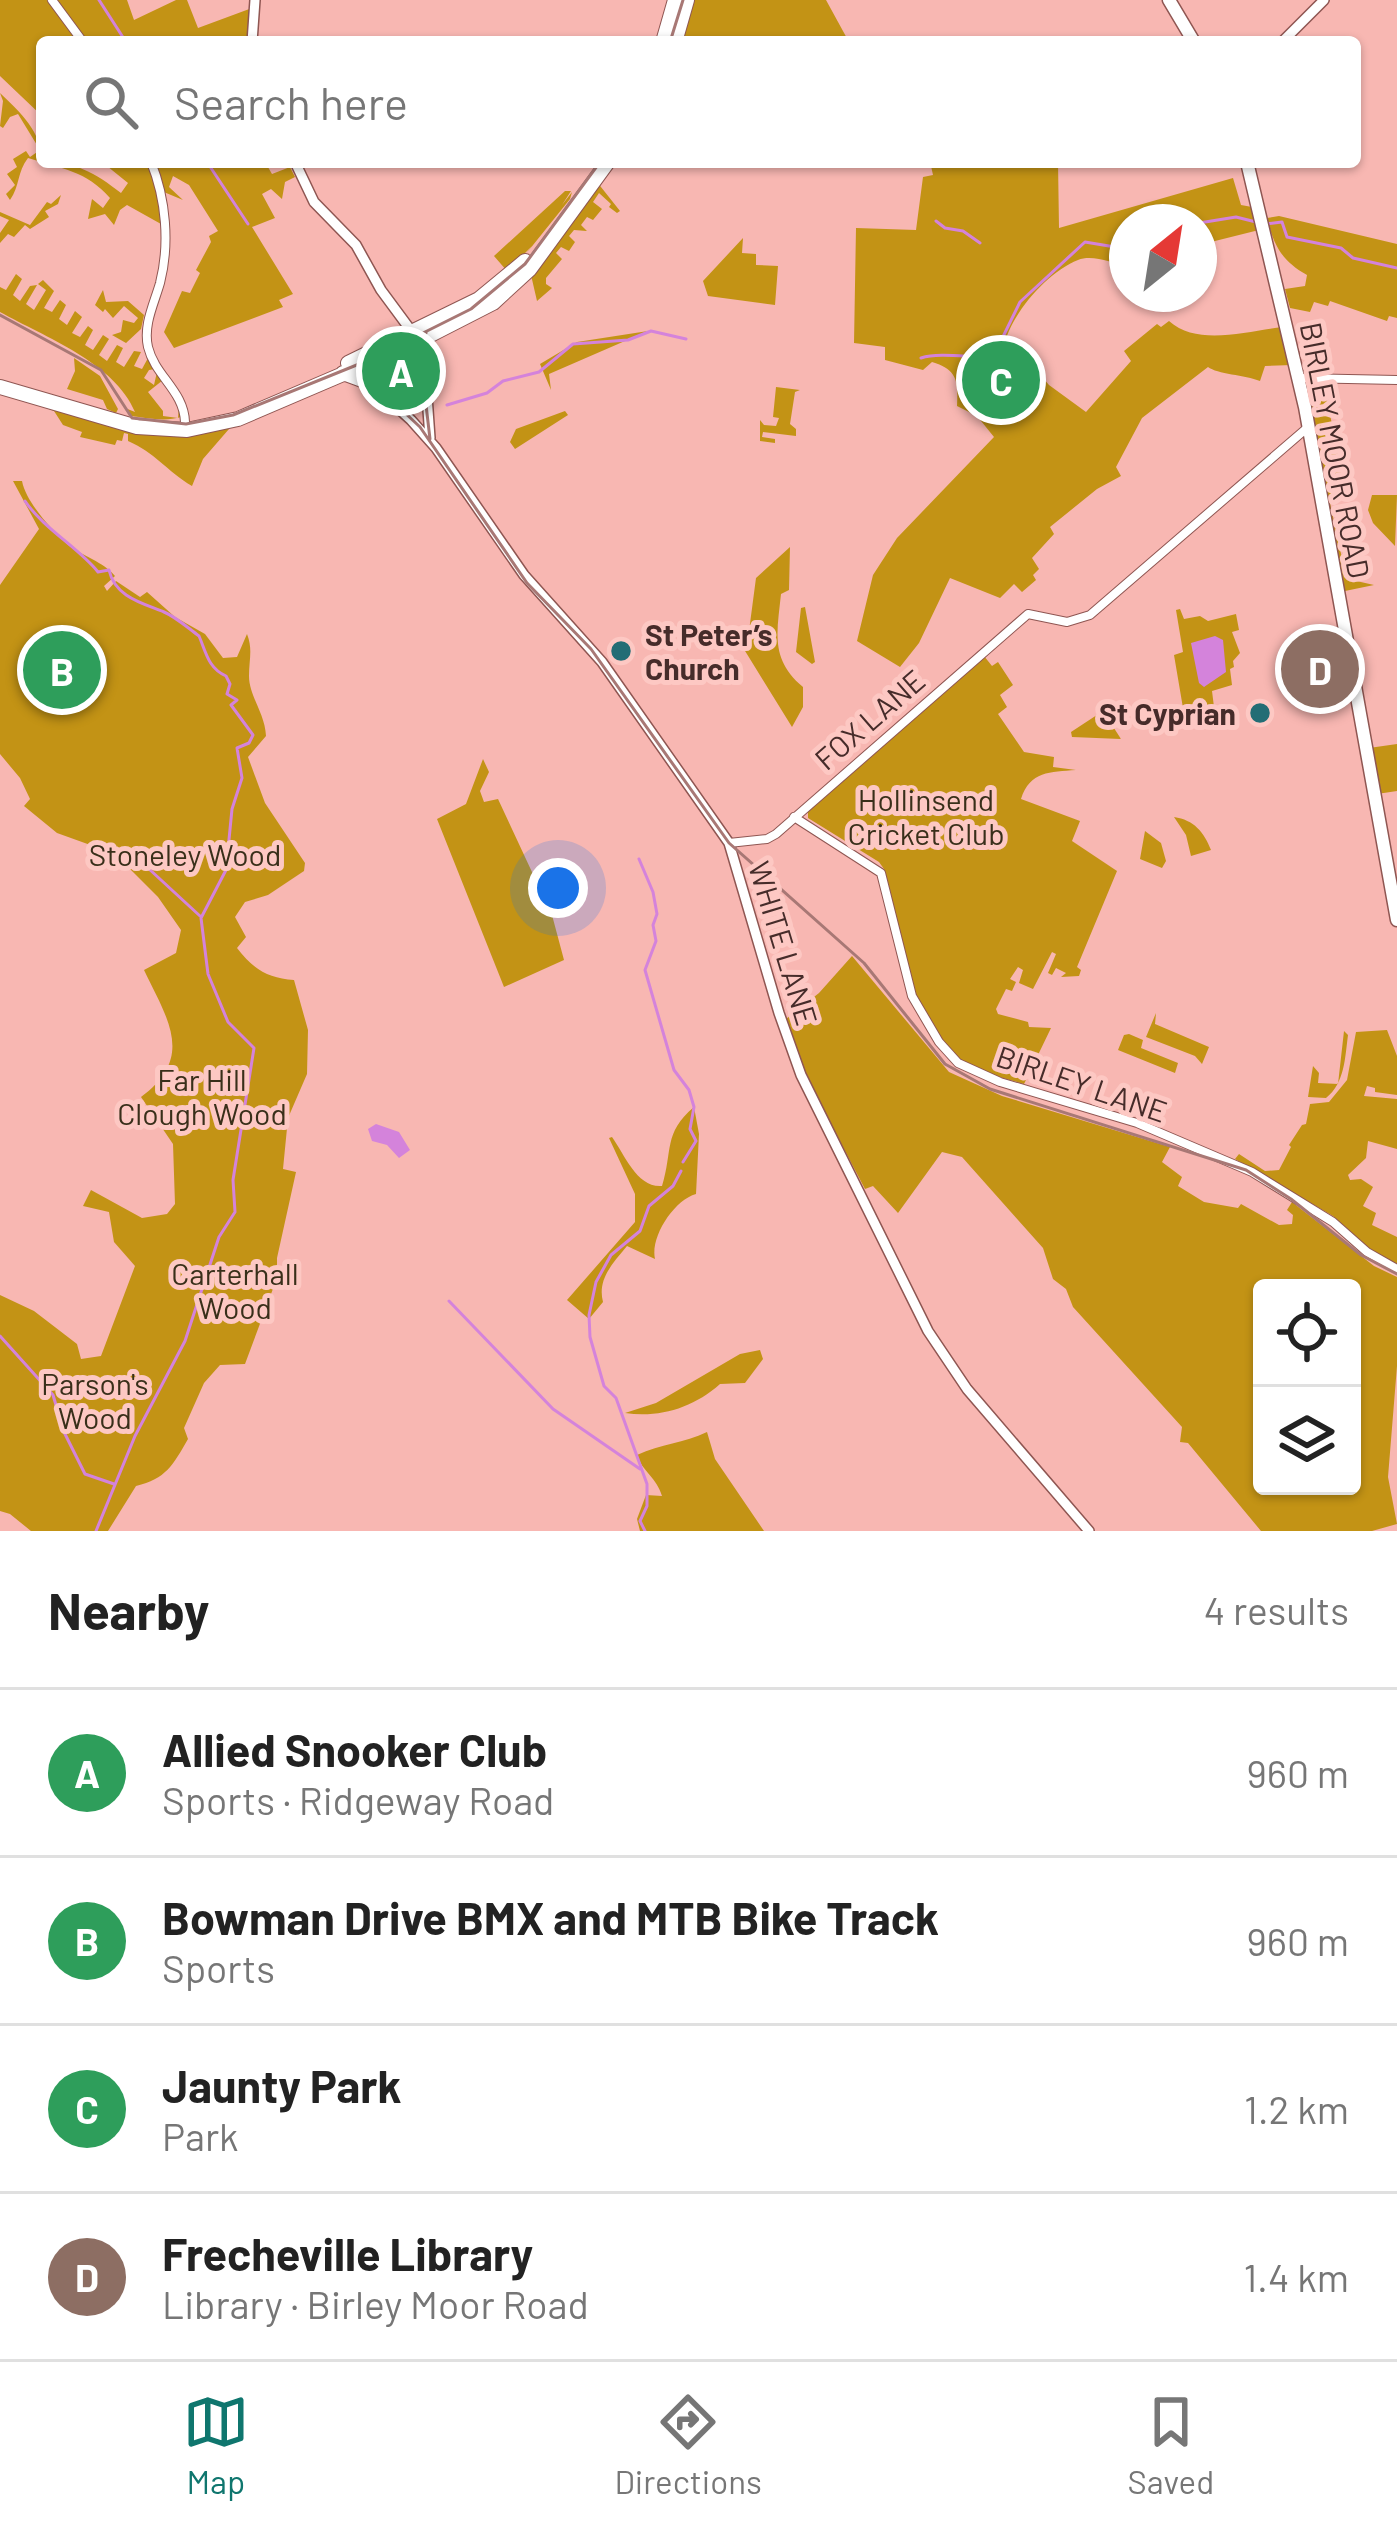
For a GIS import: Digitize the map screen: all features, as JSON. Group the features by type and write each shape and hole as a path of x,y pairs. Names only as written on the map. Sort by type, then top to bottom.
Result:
{"highway":[{"path":"665,36 675,0"},
{"path":"677,36 686,0"},
{"path":"0,384 117,415 190,422 238,419 412,338 505,281 595,168"},
{"path":"412,338 440,332 493,303 519,281 604,168"},
{"path":"357,364 370,383"}],"main road":[{"path":"252,36 254,0"},
{"path":"1169,0 1190,36"},
{"path":"1288,36 1324,0"},
{"path":"298,168 314,202 361,251 412,338 427,429 436,448"},
{"name":"BIRLEY MOOR ROAD","path":"1249,168 1300,378 1397,920"},
{"name":"WHITE LANE","path":"370,383 436,448 524,575 602,662 729,843 803,1079 928,1331 967,1389 1089,1531"},
{"path":"407,416 426,403"}],"street":[{"path":"52,0 78,36"},
{"path":"153,168 166,243 148,320 148,348 190,422"},
{"path":"1300,378 1397,380"},
{"name":"FOX LANE","path":"729,843 767,839 1033,612 1043,619 1072,622 1090,615 1309,428"},
{"name":"BIRLEY LANE","path":"794,817 880,872 909,988 929,1027 954,1060 999,1082 1130,1120 1246,1168 1327,1217 1367,1252 1397,1269"}],"green space":[{"path":"0,0 127,0 134,20 176,0 187,0 198,28 252,8 250,36 36,36 36,110 0,76"},
{"path":"690,0 826,0 846,36 680,36"},
{"path":"0,93 23,116 36,143 18,114 0,126"},
{"path":"26,151 30,157 36,153 36,161 28,158 22,168 10,200 6,194 15,185 7,174 17,167 13,159"},
{"path":"59,168 84,170 121,193 128,183 109,168 268,168 272,174 290,168 295,177 285,182 282,199 271,189 262,194 275,218 252,227 293,294 279,300 283,307 174,348 164,332 182,291 190,293 200,273 196,270 211,242 209,236 218,231 189,185 173,176 169,187 183,200 159,190 161,224 127,205 114,225 105,214 88,219 92,199 103,208 110,198"},
{"path":"931,168 1058,168 1059,228 1109,214 1109,261 1084,258 1054,274 1014,321 1004,346 1027,373 1034,368 1086,412 1131,361 1124,351 1157,324 1161,327 1169,321 1208,335 1283,327 1292,365 1265,366 1260,381 1208,367 1142,418 1116,467 1121,476 1050,527 1054,534 1032,558 1039,569 1033,575 1036,580 1022,592 1014,584 1000,598 950,578 919,643 900,667 857,641 873,575 897,538 994,437 977,416 957,406 956,383 947,369 932,362 923,370 885,360 885,347 854,343 856,228 916,230 923,177 933,175"},
{"path":"1233,178 1241,205 1252,207 1259,230 1217,240 1217,204 1143,204"},
{"path":"597,182 620,211 609,207 599,193 593,202 602,209 581,225 587,231 574,230 569,236 575,242 569,251 561,247 556,253 562,259 546,278 552,288 537,301 531,275"},
{"path":"565,191 571,191 562,205 572,192 570,199 507,271 494,256"},
{"path":"61,195 58,204 45,211 49,217 30,229 25,225 14,237 8,234 0,243 0,233 9,220 0,212 30,225 47,202"},
{"path":"1279,216 1397,244 1397,318 1389,316 1387,321 1330,301 1328,306 1314,302 1310,312 1290,308 1285,289 1305,286 1307,275 1276,245 1267,218"},
{"path":"743,238 742,253 756,254 756,265 778,266 775,305 708,296 703,281"},
{"path":"16,274 22,279 13,295 20,301 30,286 37,285 26,304 34,310 46,290 38,284 43,280 54,291 44,308 52,312 60,300 66,305 59,319 67,325 75,311 82,317 72,333 80,337 88,326 93,330 85,345 93,350 103,335 109,339 99,355 107,361 117,345 123,348 116,362 124,367 134,351 141,352 134,366 142,369 148,358 155,369 144,378 154,385 157,372 163,380 148,392 163,416 177,418 131,416 125,408 135,412 125,395 95,365 0,312 0,287 6,290"},
{"path":"103,290 106,302 128,301 144,315 141,329 126,343 112,335 121,332 123,320 134,323 138,318 124,306 113,318 105,309 103,312 95,305"},
{"path":"648,331 549,374 551,390 540,364 577,342"},
{"path":"74,358 100,376 116,413 103,400 67,389 75,371"},
{"path":"1307,381 1323,381 1344,482 1347,498 1330,503 1345,572 1352,580 1374,585 1345,591"},
{"path":"776,387 800,390 795,392 790,424 796,436 763,432 762,437 775,439 775,443 760,441 760,420 776,426 779,418 773,417"},
{"path":"21,398 103,423 229,429 203,459 192,486 128,441 128,434 115,445 80,437 82,432 63,425 54,411"},
{"path":"565,411 568,415 515,449 510,442 516,429"},
{"path":"13,481 22,481 34,506 67,544 115,576 104,586 107,591 116,581 140,597 147,592 175,617 205,634 223,658 237,657 247,634 250,683 266,736 248,757 265,803 305,863 304,871 268,895 245,902 235,917 246,937 237,948 243,955 269,975 294,980 308,1030 307,1074 288,1118 283,1169 296,1172 277,1278 245,1364 220,1365 204,1383 184,1428 188,1439 178,1456 162,1475 136,1486 108,1531 31,1531 0,1511 0,1295 34,1311 77,1344 81,1359 101,1356 135,1266 114,1242 109,1212 83,1206 91,1190 142,1218 167,1214 175,1204 173,1144 141,1097 158,1082 172,1052 168,1022 144,970 176,953 181,930 158,897 125,864 107,851 57,833 24,806 30,799 0,754 0,585 39,529"},
{"path":"1372,495 1397,495 1395,546 1373,523 1368,510"},
{"path":"790,547 789,590 781,594 778,633 780,656 803,687 803,707 792,727 742,646 749,631 756,578"},
{"path":"805,607 812,664 796,652 801,608"},
{"path":"1180,609 1184,619 1200,616 1208,621 1236,614 1239,630 1232,632 1240,653 1230,669 1232,685 1212,691 1214,707 1183,708 1174,655 1183,652 1176,610"},
{"name":"Hollinsend Cricket Club","path":"984,656 992,666 998,662 1013,685 1000,695 1007,707 998,714 1024,752 1054,757 1053,767 1076,770 1036,778 1021,799 1080,821 1072,841 1117,871 1077,967 1079,976 1061,977 1066,973 1056,968 1052,975 1048,973 1056,954 1052,952 1033,989 1019,983 1023,970 1018,967 1010,979 1016,982 1012,991 1006,989 996,1009 998,1014 1028,1022 1029,1027 1051,1028 1024,1084 970,1066 937,1037 914,993 884,869 808,818 808,806"},
{"path":"1103,711 1121,739 1072,737 1071,732"},
{"path":"1397,744 1397,791 1377,794 1369,748"},
{"path":"483,759 489,772 480,791 484,802 498,799 552,915 564,960 504,987 437,819 466,804"},
{"path":"1174,817 1197,828 1211,850 1191,856 1186,835"},
{"path":"1145,831 1161,843 1166,861 1162,868 1140,859"},
{"path":"852,956 949,1072 1002,1096 1170,1147 1162,1162 1182,1177 1178,1186 1204,1202 1238,1208 1241,1204 1279,1225 1292,1224 1293,1215 1287,1210 1292,1202 1374,1266 1397,1277 1397,1366 1388,1477 1397,1524 1372,1531 1261,1531 1188,1443 1180,1442 1182,1427 1073,1307 1066,1289 1053,1279 1043,1248 962,1157 942,1152 898,1213 873,1186 865,1189 804,1073 786,1019 819,993"},
{"path":"1156,1013 1155,1024 1209,1047 1202,1064 1195,1056 1146,1037"},
{"path":"1387,1030 1397,1056 1397,1095 1367,1086 1364,1096 1397,1099 1397,1149 1368,1141 1366,1158 1348,1175 1350,1180 1361,1179 1373,1187 1363,1206 1376,1213 1372,1225 1397,1237 1397,1264 1372,1251 1333,1216 1235,1159 1239,1154 1265,1171 1279,1170 1289,1145 1306,1124 1310,1104 1329,1102 1347,1080 1356,1032"},
{"path":"1344,1031 1348,1035 1338,1082"},
{"path":"1129,1034 1143,1040 1141,1048 1178,1063 1175,1073 1118,1050"},
{"path":"1313,1066 1319,1073 1318,1083 1337,1084 1326,1098 1308,1097"},
{"path":"694,1107 699,1134 696,1194 665,1220 656,1240 655,1259 627,1246 608,1272 602,1286 603,1302 589,1319 567,1300 635,1222 635,1194 609,1138 645,1182 662,1186 673,1134"},
{"path":"760,1350 763,1359 745,1383 720,1384 676,1409 625,1413 656,1403 740,1354"},
{"path":"707,1432 715,1459 764,1531 640,1531 637,1519 646,1495 662,1496 637,1455"}],"shaded area":[{"path":"1215,636 1223,640 1226,672 1204,687 1199,683 1191,643"},
{"path":"376,1124 399,1132 410,1150 399,1158 387,1145 372,1141 368,1129"}],"waterway":[{"path":"99,0 122,36"},
{"path":"211,168 248,224"},
{"path":"1217,220 1236,217 1256,222"},
{"path":"936,221 980,243"},
{"path":"1265,224 1282,222 1287,237 1341,248 1353,258 1397,268"},
{"path":"921,358 993,357 1020,302 1085,242 1109,246"},
{"path":"447,405 487,393 503,381 539,372 573,344 628,340 651,331 686,339"},
{"path":"25,501 98,572 109,570 123,593 168,614 199,636 211,664 230,684 227,694 237,700 231,705 253,735 249,743 237,748 242,778 232,809 226,870 201,918 208,974 228,1022 254,1048 233,1180 235,1212 219,1237 185,1341 135,1436 96,1531"},
{"path":"135,856 200,916"},
{"path":"639,859 657,914 656,941 645,970 674,1070 689,1090 694,1107 690,1129 696,1141 683,1162"},
{"path":"645,1531 640,1521 647,1506 647,1484 616,1398 604,1386 589,1315 596,1282 611,1255 640,1231 649,1206 673,1186 681,1171"},
{"path":"449,1301 553,1409 640,1469"},
{"path":"0,1336 53,1395 64,1432 85,1474 114,1484"}],"tram line":[{"path":"672,36 683,0"},
{"path":"0,315 101,370 132,418 186,424 233,415 369,360 471,309 525,264 596,168"},
{"path":"426,333 419,345 430,439"},
{"path":"372,358 366,368 369,379 420,427 527,583 591,649 729,843 864,963 945,1064 990,1089 1246,1170 1361,1255 1397,1274"}],"place":[{"name":"Allied Snooker Club","path":"401,371"},
{"name":"Jaunty Park","path":"1001,380"},
{"name":"St Peter’s Church","path":"621,651"},
{"name":"Frecheville Library","path":"1320,669"},
{"name":"Bowman Drive BMX and MTB Bike Track","path":"62,670"},
{"name":"St Cyprian","path":"1260,713"}],"park label":[{"name":"Stoneley Wood","path":"185,854"},
{"name":"Far Hill Clough Wood","path":"202,1096"},
{"name":"Carterhall Wood","path":"235,1290"},
{"name":"Parson's Wood","path":"95,1400"}]}
